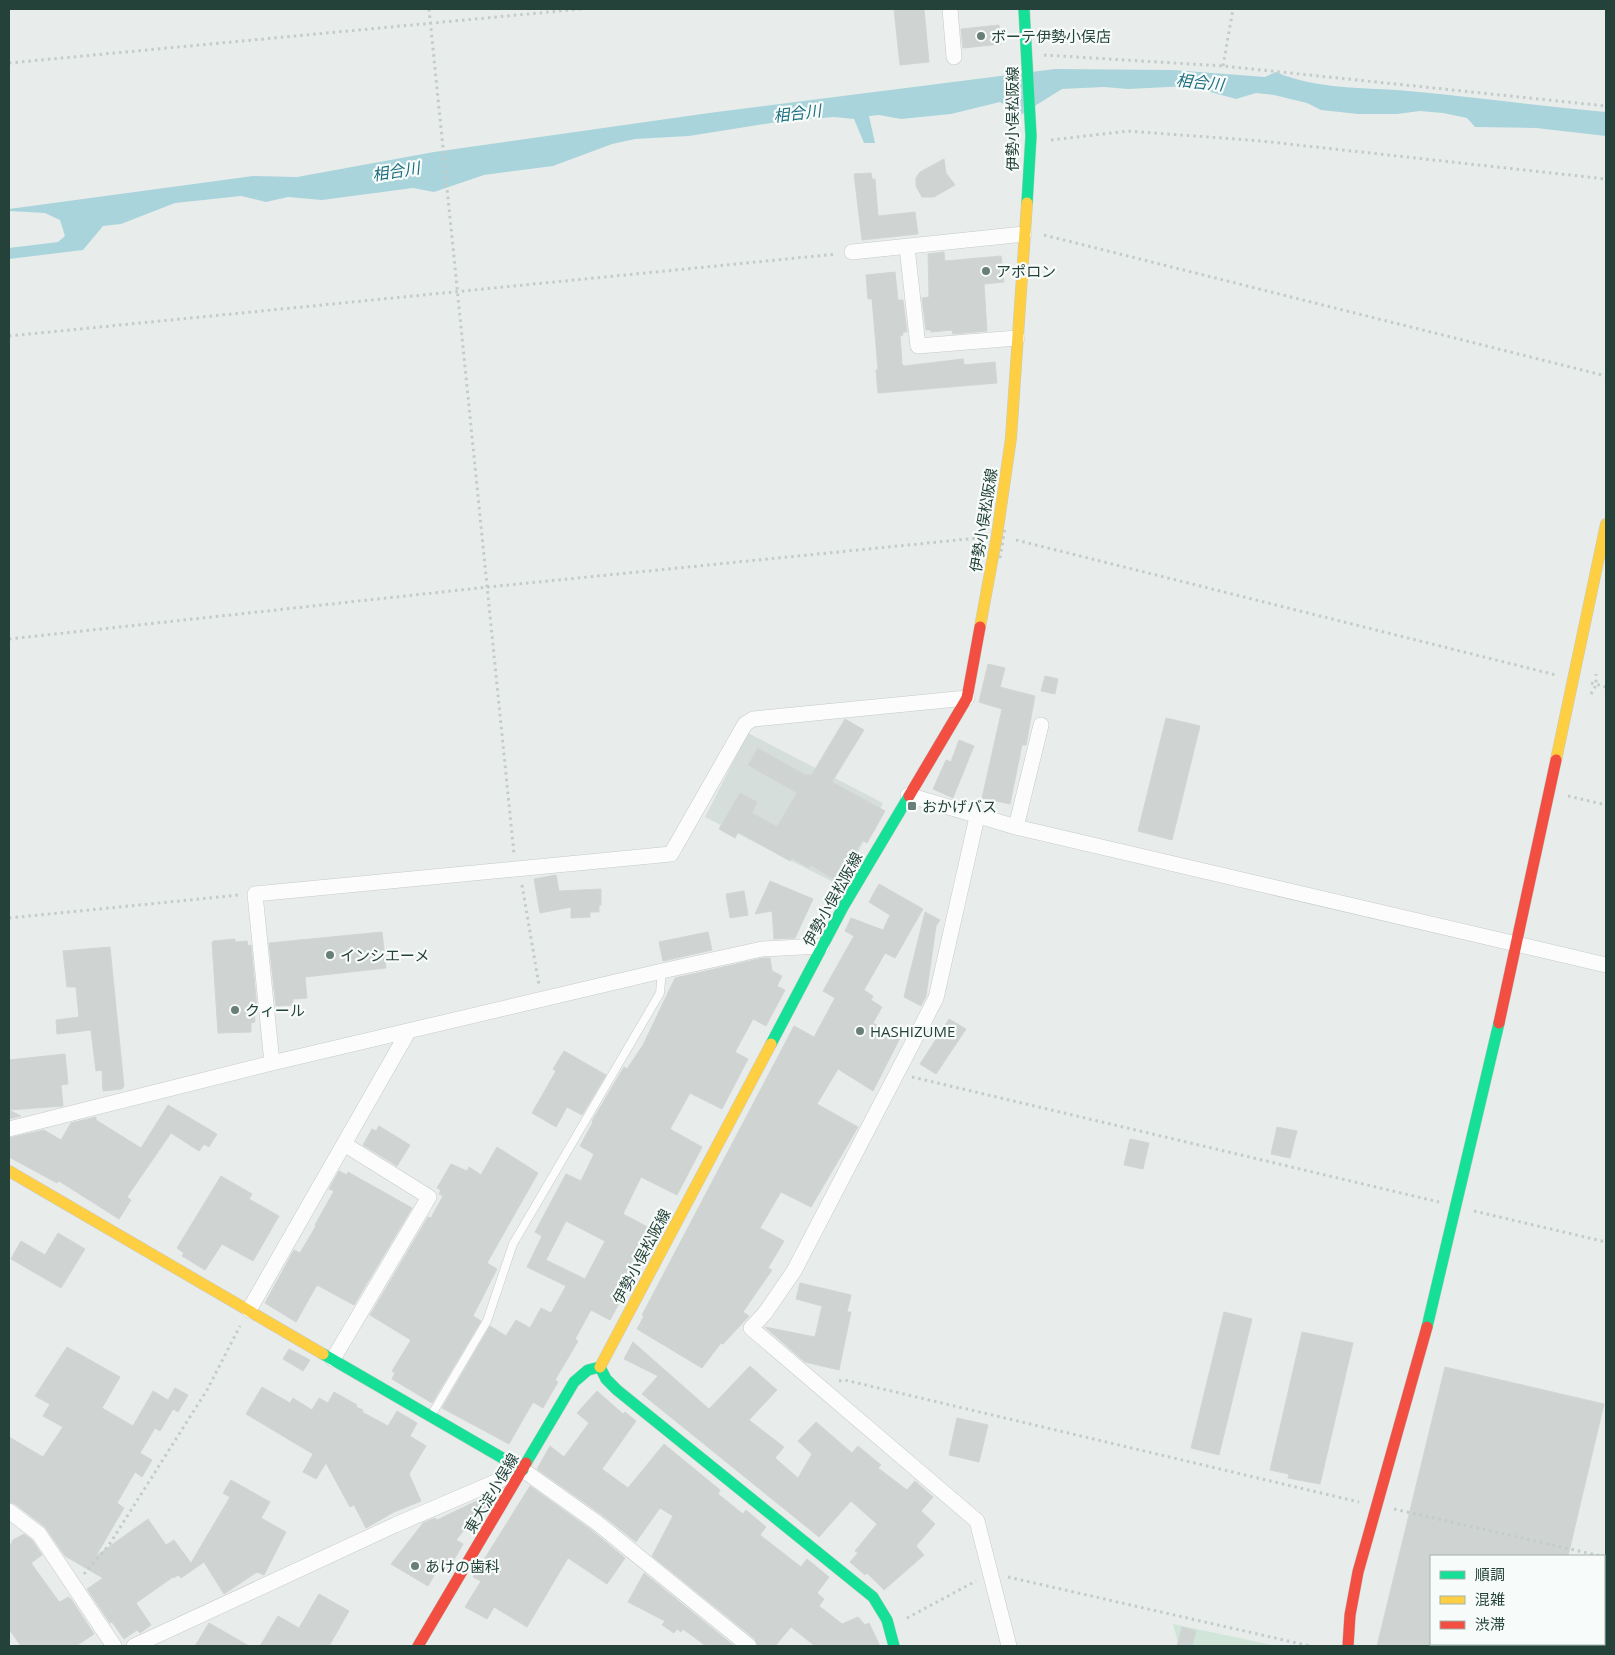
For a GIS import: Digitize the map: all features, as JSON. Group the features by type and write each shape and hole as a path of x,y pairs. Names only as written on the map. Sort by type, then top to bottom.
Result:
{"main road":[{"name":"伊勢小俣松阪線","path":"600,1366 822,946 908,795 967,698 1001,532 1010,438 1030,139 1024,9"},
{"path":"1348,1646 1355,1588 1430,1317 1457,1206 1517,944 1606,524"},
{"path":"9,1171 522,1470"},
{"path":"600,1366 606,1379 624,1396 873,1597 886,1614 891,1627 894,1646"},
{"name":"東大淀小俣線","path":"418,1646 574,1382 588,1370 600,1366"}],"street":[{"path":"950,9 954,57"},
{"path":"852,252 1024,234"},
{"path":"907,247 918,346 1017,338"},
{"path":"272,1063 255,894 517,867 671,854 745,724 753,719 967,698"},
{"path":"1016,826 1041,725"},
{"path":"908,795 977,817 1606,965"},
{"path":"977,817 936,998 794,1271 765,1313 751,1328 977,1521 1009,1646"},
{"path":"9,1128 272,1063 662,971 762,949 822,946"},
{"path":"249,1310 408,1032"},
{"path":"333,1359 429,1197 344,1144"},
{"path":"134,1646 395,1525 522,1470 596,1522 749,1646"},
{"path":"9,1511 39,1534 114,1646"}],"lane":[{"path":"431,1416 487,1320 513,1244 660,993 662,971"}],"path":[{"path":"429,9 456,291 517,867 541,1000"},
{"path":"9,63 581,9"},
{"path":"1223,66 1233,9"},
{"path":"1027,56 1071,55 1223,66 1606,106"},
{"path":"1030,139 1128,131 1261,141 1606,179"},
{"path":"1024,234 1036,233 1045,235 1606,376"},
{"path":"9,336 852,252"},
{"path":"1000,558 1001,532"},
{"path":"9,639 1001,532 1606,687"},
{"path":"1570,796 1606,805"},
{"path":"9,918 255,894"},
{"path":"897,1073 1606,1242"},
{"path":"74,1586 109,1546 207,1390 241,1324"},
{"path":"816,1383 845,1380 1377,1506 1595,1555"},
{"path":"891,1627 990,1573 1310,1646"}],"shaded area":[{"path":"748,733 883,803 841,886 705,817"}],"green space":[{"path":"1173,1624 1277,1646 1179,1646"}],"water":[{"name":"相合川","path":"1055,69 1173,70 1265,77 1276,72 1292,78 1324,85 1433,93 1606,112 1606,136 1536,128 1475,127 1467,118 1443,113 1420,111 1397,114 1358,114 1321,110 1307,103 1274,95 1256,93 1236,99 1189,86 1128,89 1104,87 1062,89 1017,117 1006,118 1006,106 1000,102 951,114 901,119 879,115 869,116 875,143 864,143 854,119 834,117 777,122 689,136 635,139 612,144 553,166 484,175 434,192 413,188 322,200 288,197 266,202 241,196 175,203 121,224 103,226 83,250 9,259 9,248 58,242 65,236 60,220 45,213 9,211 9,209 253,176 297,177 434,152 709,113"}],"building":[{"path":"894,9 924,9 929,62 900,65"},
{"name":"ボーテ伊勢小俣店","path":"999,25 1001,44 963,48 961,29"},
{"path":"944,159 946,173 955,185 934,197 922,197 916,186 916,178 920,172"},
{"path":"871,173 872,179 875,179 878,216 915,212 918,234 862,240 854,174"},
{"path":"944,252 945,261 1001,256 1004,282 984,284 987,331 953,334 952,330 931,332 931,330 926,330 922,298 929,297 928,254"},
{"path":"895,272 898,300 903,300 907,332 903,332 903,335 900,336 902,364 904,366 963,359 964,365 995,362 997,383 878,393 876,370 878,369 872,299 868,299 866,275"},
{"path":"988,664 1005,668 1000,687 1035,696 1026,745 1022,745 1010,804 982,798 1002,709 979,702"},
{"path":"1045,676 1058,679 1055,694 1041,691"},
{"path":"1166,718 1200,726 1172,840 1138,831"},
{"path":"845,719 864,730 832,782 885,811 867,843 862,840 847,866 849,868 841,883 811,865 809,868 792,858 790,861 738,832 735,838 719,829 740,793 757,802 752,813 777,827 797,793 748,765 758,748 807,776 808,774 811,776"},
{"path":"959,740 974,746 953,798 933,789 946,760 951,762"},
{"path":"556,875 559,891 601,889 599,912 590,912 590,917 571,918 571,907 540,913 534,879"},
{"path":"770,881 813,899 795,938 774,939 772,911 755,914"},
{"path":"879,884 923,909 895,958 885,953 864,990 873,996 871,1000 882,1007 873,1023 900,1038 873,1091 838,1069 817,1104 858,1127 811,1207 781,1192 760,1228 784,1241 768,1268 772,1270 743,1312 749,1316 723,1344 721,1343 702,1368 637,1329 644,1316 642,1315 794,1026 814,1037 835,998 823,991 854,936 845,931 851,918 883,930 890,915 869,902"},
{"path":"744,891 748,915 730,918 726,894"},
{"path":"925,912 940,920 936,926 926,996 921,1006 904,997"},
{"name":"インシエーメ","path":"382,932 386,968 305,977 307,998 293,999 293,1005 276,1006 269,943"},
{"path":"708,932 712,950 663,961 659,942"},
{"path":"235,939 235,942 247,941 248,946 251,945 257,1008 254,1008 255,1022 251,1023 251,1032 218,1033 212,943 213,941"},
{"path":"110,947 124,1086 122,1089 103,1091 102,1070 96,1071 91,1030 57,1034 56,1020 79,1017 76,987 67,987 63,951"},
{"path":"770,958 772,971 782,976 777,986 785,990 766,1026 753,1019 735,1052 748,1059 722,1109 690,1093 670,1129 702,1147 677,1195 641,1177 623,1214 657,1232 644,1258 636,1254 622,1281 629,1285 610,1320 591,1310 575,1339 578,1341 555,1380 558,1382 543,1408 533,1402 509,1444 442,1408 490,1326 506,1336 516,1320 530,1328 541,1308 551,1313 566,1286 527,1267 542,1236 535,1232 566,1174 581,1181 594,1154 580,1146 592,1121 624,1067 627,1069 643,1045 675,978","holes":["566,1221 605,1241 585,1279 546,1260"]},
{"path":"949,1019 966,1029 936,1074 920,1064"},
{"path":"564,1051 606,1075 582,1115 567,1107 556,1127 532,1113 556,1071 553,1069"},
{"path":"65,1054 68,1084 61,1085 63,1106 9,1110 9,1060"},
{"path":"168,1105 217,1134 209,1147 204,1144 199,1151 171,1133 127,1197 131,1200 119,1219 59,1181 57,1183 9,1157 9,1138 44,1130 61,1140 71,1123 96,1117 96,1120 141,1148"},
{"path":"9,1110 21,1116 9,1119"},
{"path":"379,1126 410,1145 397,1166 363,1145 372,1129 376,1131"},
{"path":"1277,1127 1297,1131 1290,1158 1271,1154"},
{"path":"1130,1139 1149,1143 1143,1169 1124,1165"},
{"path":"497,1147 538,1173 487,1263 497,1269 473,1316 481,1321 432,1403 392,1379 395,1373 392,1371 411,1340 370,1315 428,1217 431,1218 443,1196 439,1194 441,1190 437,1188 451,1164 467,1171 469,1167 481,1175"},
{"path":"339,1171 347,1175 348,1172 412,1208 354,1305 317,1285 296,1322 265,1303 294,1250 300,1253 316,1226 334,1191 329,1189"},
{"path":"221,1176 252,1194 249,1199 279,1216 253,1261 222,1244 205,1270 182,1256 184,1253 177,1248"},
{"path":"58,1233 85,1249 61,1288 11,1259 21,1241 45,1255"},
{"path":"800,1283 851,1295 847,1312 851,1312 839,1370 805,1362 765,1327 815,1337 822,1306 796,1299"},
{"path":"1224,1312 1252,1319 1219,1455 1191,1448"},
{"path":"1302,1332 1353,1343 1320,1484 1288,1478 1289,1474 1270,1470"},
{"path":"633,1342 709,1409 750,1366 777,1390 749,1420 784,1447 775,1458 798,1478 812,1454 798,1441 816,1422 852,1453 858,1446 881,1465 878,1468 907,1490 915,1481 933,1497 921,1511 935,1524 916,1546 924,1555 884,1590 867,1573 865,1575 850,1562 858,1553 855,1551 877,1524 851,1501 819,1537 642,1394 658,1376 624,1359"},
{"path":"67,1347 120,1377 102,1408 133,1426 153,1391 168,1400 175,1388 188,1395 178,1412 173,1409 160,1431 155,1428 140,1453 152,1460 142,1477 135,1472 117,1503 124,1508 96,1556 148,1519 166,1545 174,1540 191,1563 230,1497 223,1493 231,1480 270,1502 261,1518 286,1532 264,1575 257,1572 224,1594 204,1562 181,1578 178,1575 173,1577 136,1603 151,1625 140,1633 137,1630 124,1639 112,1622 110,1623 87,1589 103,1578 65,1556 45,1527 15,1504 9,1502 9,1437 43,1457 63,1427 43,1416 50,1404 35,1396"},
{"path":"289,1349 310,1360 303,1371 283,1359"},
{"path":"1445,1367 1604,1404 1568,1555 1430,1555 1431,1646 1377,1646"},
{"path":"262,1387 290,1403 293,1398 312,1410 319,1398 328,1403 334,1392 357,1405 356,1407 363,1410 362,1412 388,1426 397,1411 417,1423 410,1436 426,1446 409,1474 421,1501 394,1512 366,1528 354,1505 350,1507 326,1463 316,1479 303,1472 313,1454 246,1414"},
{"path":"597,1391 623,1414 625,1412 636,1421 602,1469 628,1488 664,1444 720,1490 718,1494 743,1514 746,1510 766,1527 760,1535 801,1567 807,1559 829,1577 817,1593 824,1599 819,1606 842,1624 858,1617 865,1625 869,1623 880,1646 815,1646 791,1627 775,1646 758,1646 755,1639 652,1556 673,1516 660,1508 636,1542 602,1515 537,1469 550,1446 564,1457 589,1423 577,1413"},
{"path":"957,1418 988,1425 979,1462 949,1455"},
{"path":"530,1486 590,1529 625,1558 607,1584 568,1558 527,1627 494,1607 487,1619 465,1607 481,1581 473,1577"},
{"path":"489,1495 492,1497 479,1518 468,1525 456,1540 463,1544 447,1572 440,1565 428,1586 391,1564 423,1523 435,1518 437,1520"},
{"path":"24,1534 32,1540 42,1555 31,1563 60,1602 68,1597 71,1599 94,1634 76,1646 21,1646 9,1629 9,1548 13,1540"},
{"path":"644,1573 734,1646 706,1646 683,1629 681,1632 677,1629 674,1633 662,1625 665,1621 628,1602"},
{"path":"319,1594 349,1611 329,1646 260,1646 278,1616 299,1628"},
{"path":"209,1623 249,1646 195,1646"},
{"path":"1182,1627 1196,1631 1192,1646 1177,1646"}],"traffic: fast":[{"path":"1024,9 1031,136 1027,203"},
{"path":"771,1044 843,907 909,796"},
{"path":"1427,1327 1499,1023"},
{"path":"323,1354 523,1470"},
{"path":"600,1367 606,1379 617,1390 873,1597 887,1620 894,1646"},
{"path":"526,1463 574,1382 588,1370 600,1367"}],"traffic: slow":[{"path":"980,627 997,535 1011,438 1027,203"},
{"path":"1556,760 1606,524"},
{"path":"600,1367 771,1044"},
{"path":"9,1171 323,1354"}],"traffic: jam":[{"path":"909,796 967,698 980,627"},
{"path":"1499,1023 1556,760"},
{"path":"1348,1646 1350,1615 1358,1572 1427,1327"},
{"path":"418,1646 526,1463"}],"place":[{"name":"ボーテ伊勢小俣店","path":"981,36"},
{"name":"アポロン","path":"986,271"},
{"name":"おかげバス","path":"912,806"},
{"name":"インシエーメ","path":"330,955"},
{"name":"クィール","path":"235,1010"},
{"name":"HASHIZUME","path":"860,1031"},
{"name":"あけの歯科","path":"415,1566"}]}
